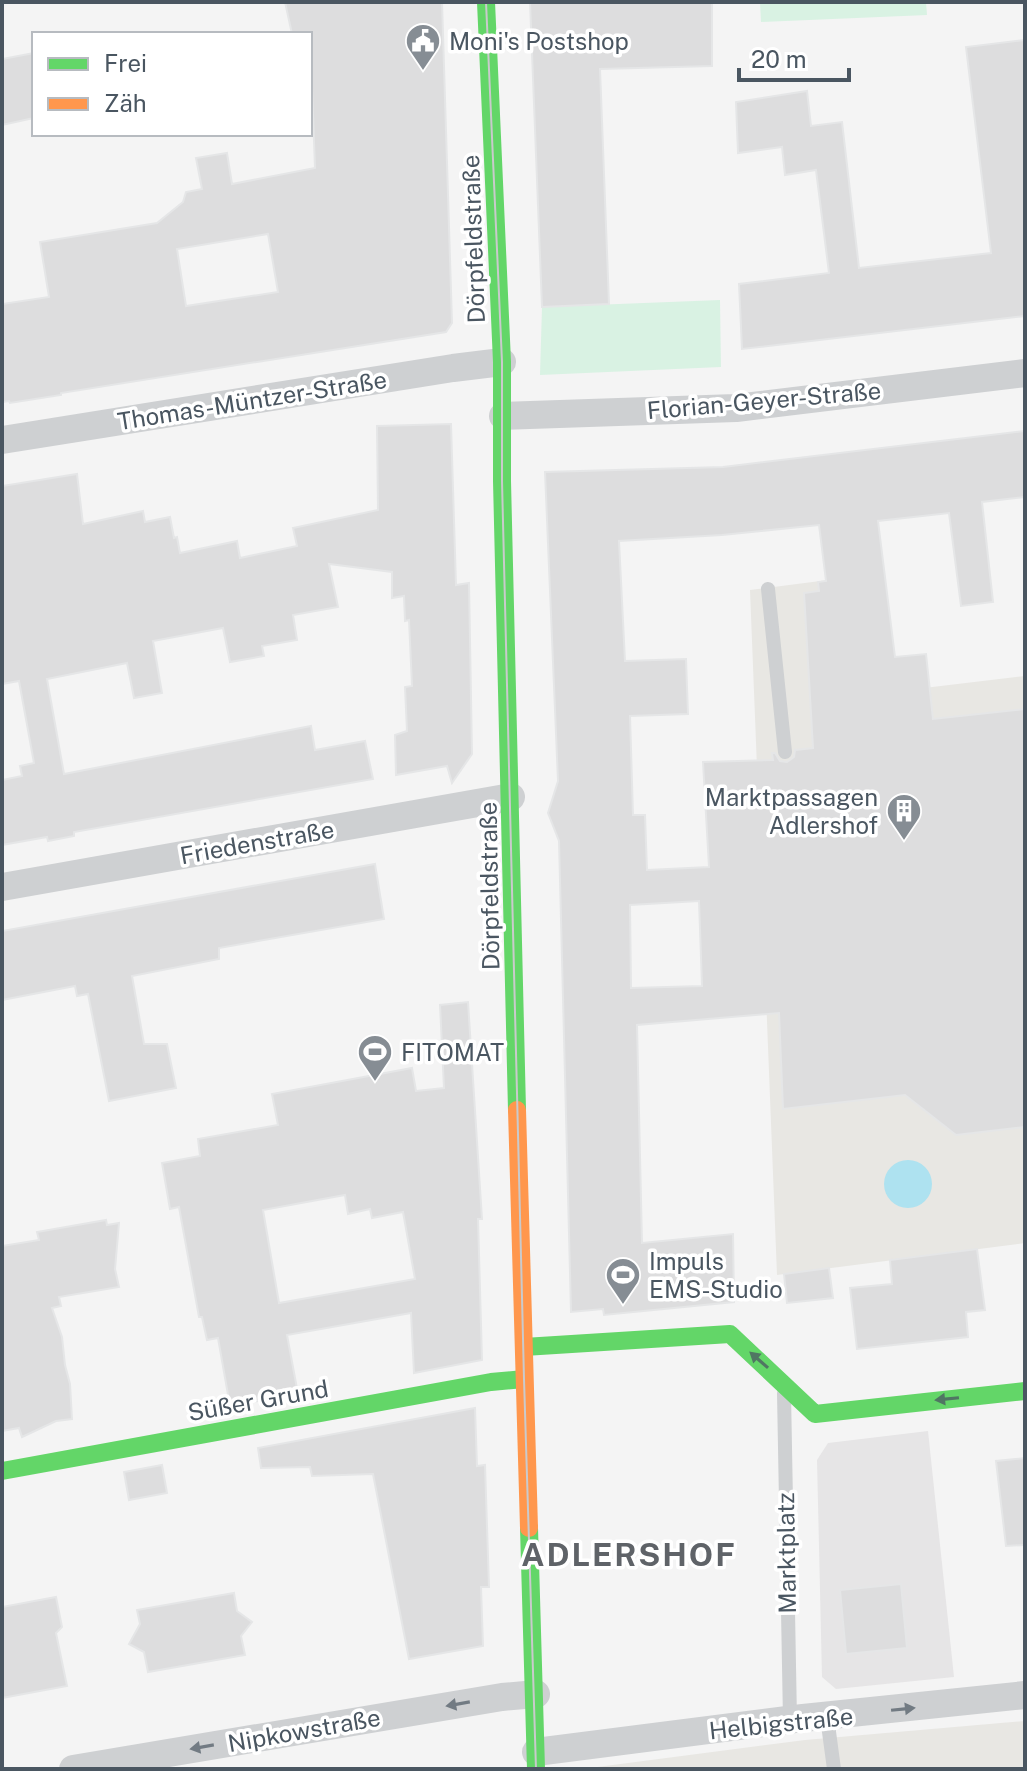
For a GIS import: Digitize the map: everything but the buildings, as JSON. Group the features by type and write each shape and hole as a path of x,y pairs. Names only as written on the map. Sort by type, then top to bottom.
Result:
{"street":[{"name":"Dörpfeldstraße","path":"486,2 502,362 524,1379 536,1760"},
{"name":"Thomas-Müntzer-Straße","path":"2,440 502,362"},
{"name":"Florian-Geyer-Straße","path":"503,416 736,408 1025,373"},
{"name":"Friedenstraße","path":"2,887 511,797"},
{"path":"524,1347 730,1334 815,1414 1025,1391"},
{"name":"Süßer Grund","path":"2,1471 491,1382 524,1379"},
{"name":"Nipkowstraße","path":"73,1769 502,1697 536,1694"},
{"name":"Helbigstraße","path":"536,1760 790,1720 1025,1695"}],"lane":[{"path":"768,589 785,752"},
{"name":"Marktplatz","path":"785,1386 783,1416 790,1720"},
{"path":"827,1717 834,1769"}],"shaded area":[{"name":"Marktpassagen Adlershof","path":"859,576 874,694 1025,676 1025,1243 777,1275 750,590"},
{"path":"928,1431 954,1677 836,1689 822,1677 817,1460 828,1443"},
{"path":"1025,1721 1025,1769 582,1769 805,1740"}],"green space":[{"path":"760,2 926,2 927,15 761,22"},
{"path":"720,300 721,367 540,375 542,307"}],"water":[{"path":"908,1160 925,1167 932,1184 925,1201 908,1208 891,1201 884,1184 891,1167"}],"tram line":[{"path":"486,2 502,362 502,481 536,1769"}],"traffic: fast":[{"path":"486,2 502,362 517,1110"},
{"path":"524,1347 730,1334 815,1414 1025,1391"},
{"path":"2,1471 491,1382 524,1379"},
{"path":"529,1528 536,1769"}],"traffic: slow":[{"path":"517,1110 529,1528"}],"place":[{"name":"Moni's Postshop","path":"423,72"},
{"name":"Marktpassagen Adlershof","path":"904,842"},
{"name":"FITOMAT","path":"375,1083"},
{"name":"Impuls EMS-Studio","path":"623,1306"}],"district":[{"name":"ADLERSHOF","path":"629,1554"}]}
